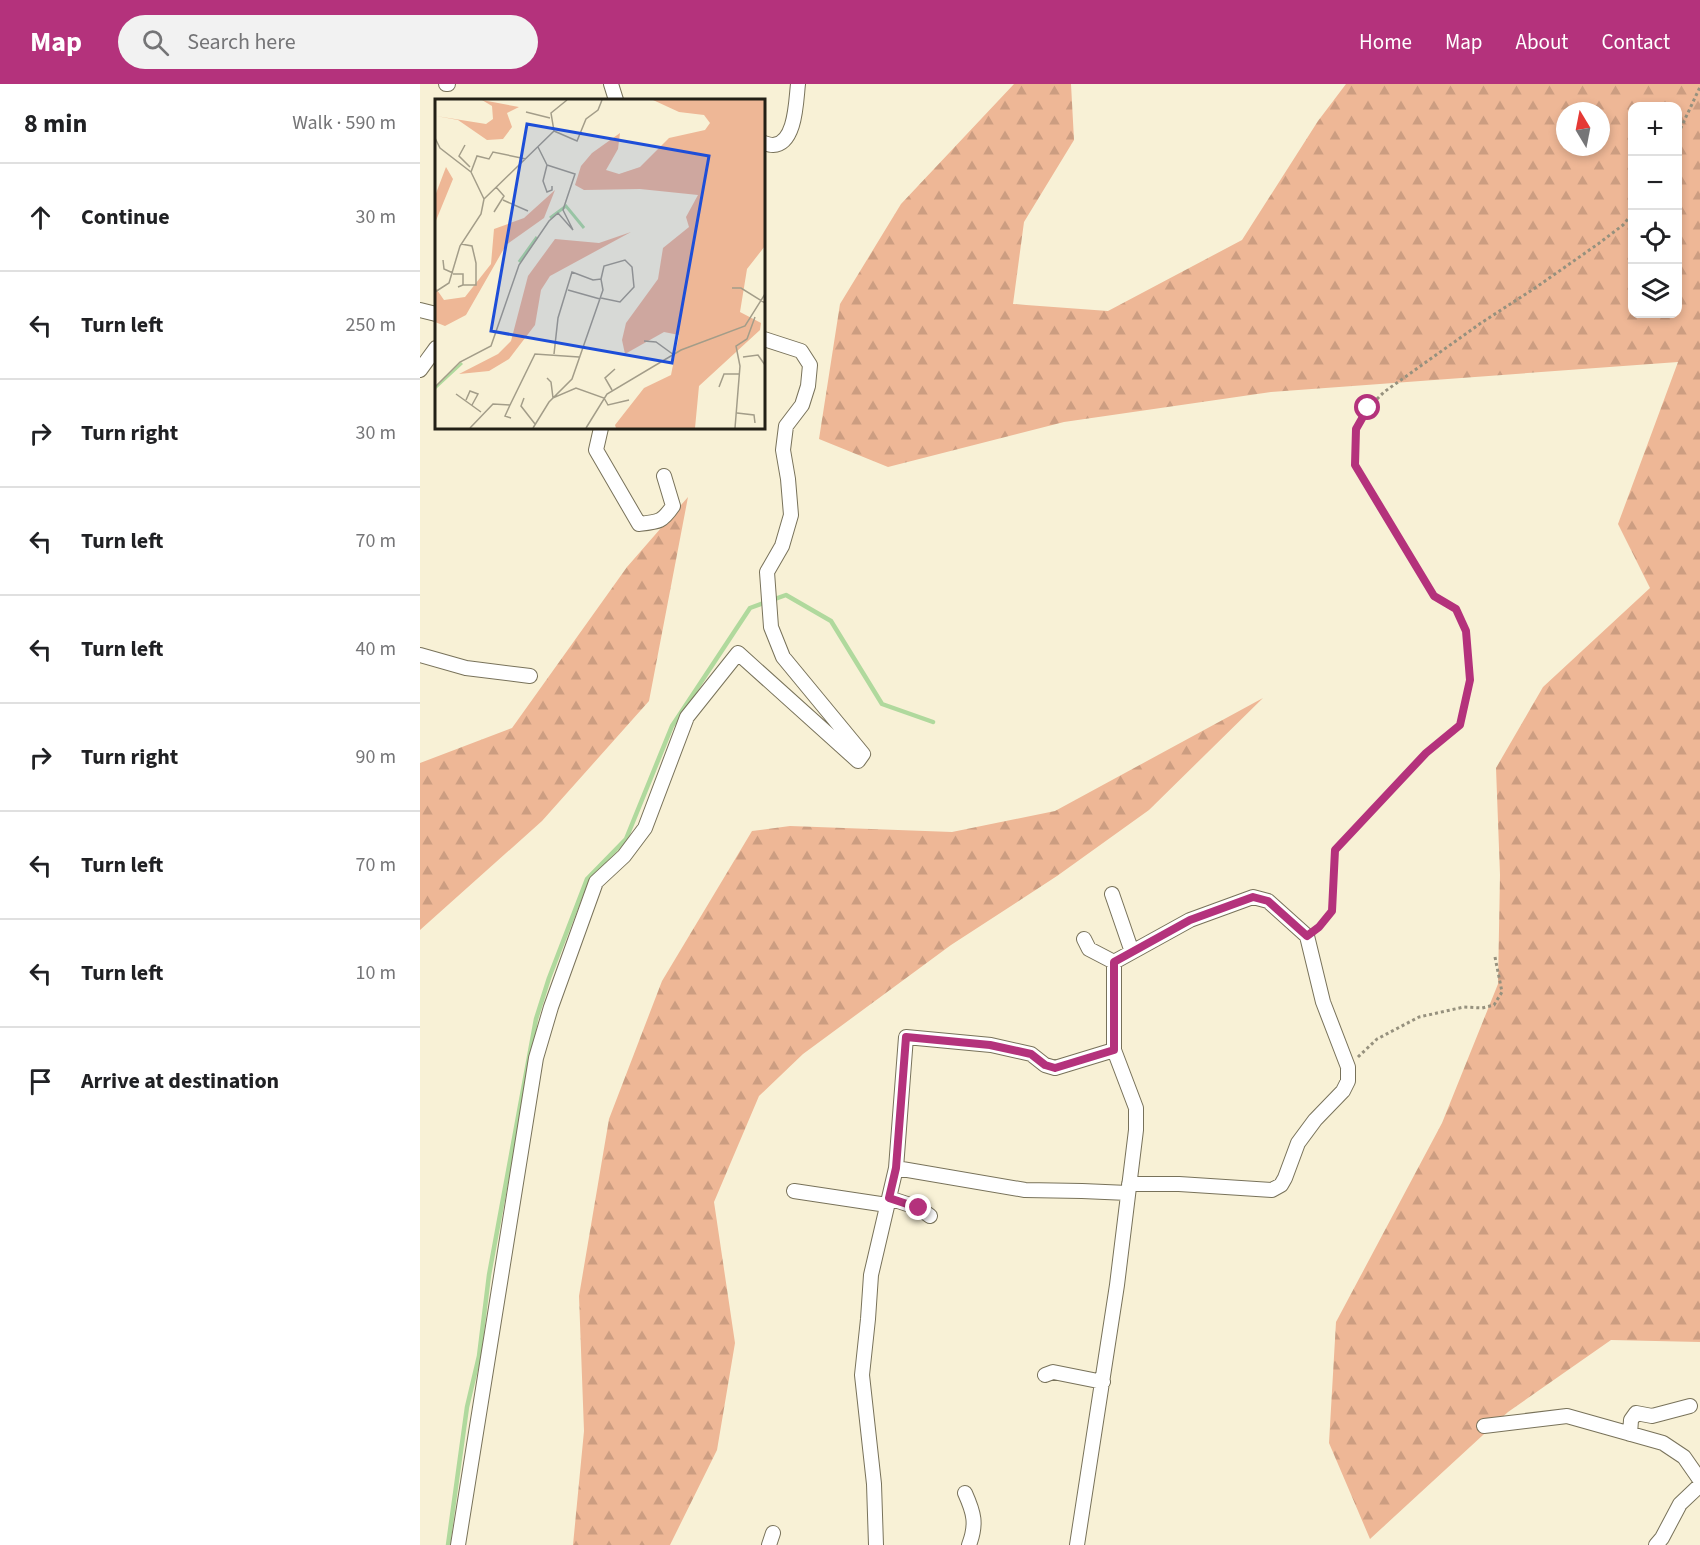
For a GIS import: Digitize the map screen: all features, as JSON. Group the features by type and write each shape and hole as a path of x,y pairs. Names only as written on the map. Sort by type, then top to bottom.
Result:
{"street":[{"path":"611,84 616,99"},
{"path":"765,143 775,145 785,140 794,122 798,84"},
{"path":"420,309 435,314"},
{"path":"458,1545 536,1058 551,1007 596,882 624,856 645,828 687,717 738,653 858,761 863,754 783,657 771,627 767,572 782,546 791,515 783,450 786,426 802,405 808,386 810,365 801,351 765,339"},
{"path":"420,370 435,349"},
{"path":"601,429 596,450 639,524 665,518 674,506 664,476"},
{"path":"420,656 466,668 530,676"},
{"path":"1112,894 1132,952"},
{"path":"896,1168 1025,1190 1082,1191 1179,1184 1272,1190 1281,1185 1298,1143 1315,1120 1343,1091 1348,1081 1348,1067 1323,1002 1307,936 1268,901 1253,897 1190,920 1114,962"},
{"path":"1084,939 1089,949 1114,962"},
{"path":"1077,1545 1103,1382 1137,1130 1136,1108 1114,1050 1114,962"},
{"path":"876,1545 874,1484 862,1375 871,1275 896,1168 906,1037 990,1045 1031,1054 1045,1065 1055,1068 1114,1050"},
{"path":"794,1191 888,1202 919,1208 930,1216"},
{"path":"1045,1375 1053,1372 1103,1382"},
{"path":"1630,1434 1631,1420 1636,1413 1652,1416 1690,1406"},
{"path":"1484,1426 1567,1416 1663,1443 1684,1457 1700,1480"},
{"path":"1656,1545 1680,1504 1700,1485"},
{"path":"965,1493 973,1510 974,1532 969,1545"}],"path":[{"path":"1682,124 1700,87"},
{"path":"1307,936 1319,927 1332,911 1335,850 1426,753 1460,725 1470,680 1466,631 1456,609 1434,596 1355,465 1356,429 1368,408 1384,392 1481,322 1536,288 1598,244 1628,219"},
{"path":"1348,1067 1377,1039 1419,1017 1464,1007 1482,1008 1494,1005 1502,992 1495,957"}],"green space":[{"path":"1014,84 1071,84 1074,140 1024,222 1013,304 1108,311 1242,240 1318,121 1346,84 1700,84 1700,1342 1611,1340 1508,1412 1370,1539 1329,1443 1336,1322 1442,1123 1498,984 1500,875 1496,768 1543,687 1650,588 1618,524 1678,362 1271,392 1064,422 888,467 819,439 840,304 901,204"},
{"path":"688,497 649,701 542,821 420,930 420,763 512,728 627,567"},
{"path":"1263,698 1149,810 1057,876 951,945 803,1054 759,1096 714,1202 735,1343 717,1450 670,1545 573,1545 584,1431 579,1296 609,1119 662,981 752,831 790,826 952,832 1055,811"}],"waterway":[{"path":"448,1545 467,1407 479,1356 489,1275 536,1019 549,978 587,879 626,839 672,726 750,608 786,595 831,621 882,704 933,722"}],"route":[{"path":"919,1208 889,1198 896,1168 906,1037 990,1045 1031,1054 1045,1065 1055,1068 1114,1050 1114,962 1190,920 1253,897 1268,901 1307,936 1319,927 1332,911 1335,850 1426,753 1460,725 1470,680 1466,631 1456,609 1434,596 1355,465 1356,429 1368,408"}]}
